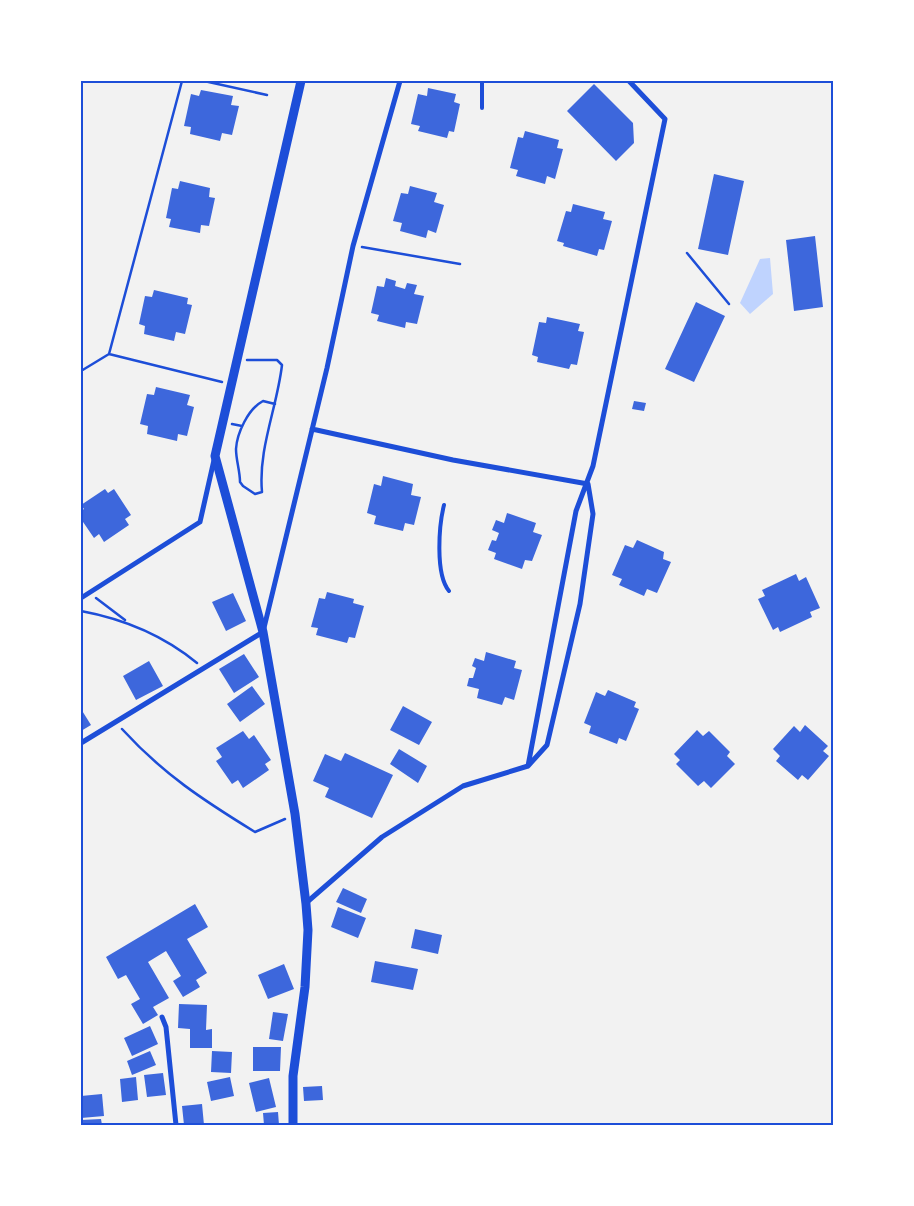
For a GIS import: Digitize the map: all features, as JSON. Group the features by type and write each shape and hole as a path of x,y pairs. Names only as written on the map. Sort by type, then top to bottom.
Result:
{"street":[{"path":"81,598 200,522 302,81"},
{"path":"81,743 263,632 312,429 353,246 400,81"},
{"path":"528,766 576,511 588,484 639,254 665,118 629,81"},
{"path":"312,429 453,460 588,484"},
{"path":"215,456 263,632 295,814 306,904 308,930 306,987 293,1076 293,1125"},
{"path":"306,904 382,837 463,786 528,766 547,746 580,604 593,514 588,484"},
{"path":"162,1018 166,1027 176,1125"}],"lane":[{"path":"482,81 482,108"},
{"path":"444,505 439,525 439,551 444,585 449,591"}],"path":[{"path":"81,371 109,354 182,81"},
{"path":"204,81 267,95"},
{"path":"353,246 460,264"},
{"path":"687,253 730,304"},
{"path":"109,354 232,385"},
{"path":"238,360 277,360 282,365 275,404 263,455 260,477 262,492 255,494 240,482 236,450 242,426 256,405 262,401 275,404"},
{"path":"90,592 129,622 179,648 204,668"},
{"path":"81,611 129,622"},
{"path":"116,722 148,757 178,782 255,832 295,814"}],"water":[{"path":"770,258 773,294 750,314 740,303 760,259"}],"building":[{"path":"594,84 633,123 634,143 616,161 567,111"},
{"path":"428,88 456,94 454,102 460,104 454,132 449,131 447,138 418,131 420,126 411,124 418,94 427,96"},
{"path":"201,90 233,96 231,105 239,106 232,135 222,133 220,141 190,134 191,127 184,126 191,94 199,96"},
{"path":"525,131 559,140 557,148 563,149 555,179 547,176 545,184 516,176 518,170 510,168 518,137 523,138"},
{"path":"714,174 744,181 728,255 698,249"},
{"path":"180,181 210,188 209,197 215,198 209,226 201,225 200,233 169,227 171,219 166,218 172,188 178,189"},
{"path":"410,186 437,193 434,202 444,205 436,233 428,230 426,238 400,231 402,223 393,221 401,193 408,194"},
{"path":"573,204 605,212 603,219 612,221 604,250 599,249 597,256 563,246 564,243 557,241 566,211 571,212"},
{"path":"815,236 823,307 794,311 786,240"},
{"path":"386,278 396,281 395,286 405,289 407,283 417,285 414,294 424,296 417,324 406,322 405,328 377,321 379,315 371,313 377,286 384,287"},
{"path":"154,290 188,298 187,304 192,305 185,334 176,332 174,341 144,334 145,326 139,324 145,296 152,297"},
{"path":"696,302 725,316 694,382 665,369"},
{"path":"547,317 580,324 578,331 584,332 577,365 571,364 569,369 537,362 538,357 532,355 539,322 546,323"},
{"path":"156,387 190,395 187,405 194,407 187,436 178,434 177,441 147,434 148,426 140,424 147,394 154,395"},
{"path":"634,401 646,403 644,411 632,409"},
{"path":"383,476 413,484 411,495 421,497 414,525 405,523 403,531 374,524 376,516 367,513 374,484 381,486"},
{"path":"105,489 108,493 114,489 131,515 125,519 129,525 104,542 99,534 94,538 81,519 81,511 84,509 81,505"},
{"path":"507,513 536,523 533,532 542,535 532,561 525,560 522,569 494,559 496,553 488,550 492,540 496,541 499,533 492,530 496,520 504,523"},
{"path":"637,540 664,552 663,559 671,562 657,593 647,589 644,596 619,585 622,579 612,575 625,545 633,548"},
{"path":"796,574 799,581 806,577 820,608 810,612 812,617 780,632 778,627 773,630 758,599 765,596 762,590"},
{"path":"327,592 354,599 353,603 364,606 355,638 349,637 347,643 316,635 318,628 311,627 319,598 325,599"},
{"path":"233,593 246,621 226,631 212,602"},
{"path":"486,652 516,661 514,668 522,670 514,700 505,697 502,705 477,698 479,689 467,686 469,678 473,678 476,668 472,666 475,658 484,661"},
{"path":"244,654 259,677 234,693 219,669"},
{"path":"149,661 163,686 136,700 123,676"},
{"path":"252,686 265,704 240,722 227,704"},
{"path":"608,690 636,702 634,707 639,709 626,741 619,738 617,744 589,733 591,726 584,723 596,692 605,696"},
{"path":"403,706 432,722 419,745 390,730"},
{"path":"81,709 91,725 81,731"},
{"path":"805,725 828,746 823,751 829,756 808,780 802,775 798,780 776,761 780,756 773,749 794,726 800,732"},
{"path":"697,730 703,736 709,731 730,752 727,756 735,764 711,788 704,781 698,786 676,764 680,760 674,754"},
{"path":"243,731 249,739 254,735 271,760 265,764 269,770 243,788 238,780 232,784 216,761 222,757 216,748"},
{"path":"399,749 427,766 418,783 390,764"},
{"path":"345,753 393,775 372,818 325,797 329,788 313,781 325,754 341,761"},
{"path":"343,888 367,899 361,913 336,902"},
{"path":"195,904 208,927 187,939 207,973 196,980 200,987 183,997 173,981 181,976 166,951 148,962 169,998 153,1007 158,1015 143,1024 131,1004 140,999 126,975 118,979 106,957"},
{"path":"338,907 366,918 358,938 331,927"},
{"path":"415,929 442,935 438,954 411,948"},
{"path":"375,961 418,969 413,990 371,982"},
{"path":"284,964 294,989 268,999 258,975"},
{"path":"179,1004 207,1005 206,1030 212,1029 212,1048 190,1048 190,1029 178,1028"},
{"path":"273,1012 288,1014 283,1041 269,1039"},
{"path":"150,1026 158,1044 132,1056 124,1038"},
{"path":"253,1047 281,1047 280,1071 253,1071"},
{"path":"150,1051 156,1065 132,1075 127,1061"},
{"path":"212,1051 232,1052 231,1073 211,1072"},
{"path":"163,1073 166,1095 147,1097 144,1075"},
{"path":"136,1077 138,1100 122,1102 120,1079"},
{"path":"230,1077 234,1096 211,1101 207,1082"},
{"path":"269,1078 276,1107 256,1112 249,1083"},
{"path":"322,1086 323,1100 304,1101 303,1087"},
{"path":"102,1094 104,1116 81,1118 81,1096"},
{"path":"202,1104 204,1125 184,1125 182,1106"},
{"path":"278,1112 279,1125 264,1125 263,1113"},
{"path":"101,1119 102,1125 81,1125 81,1120"}]}
